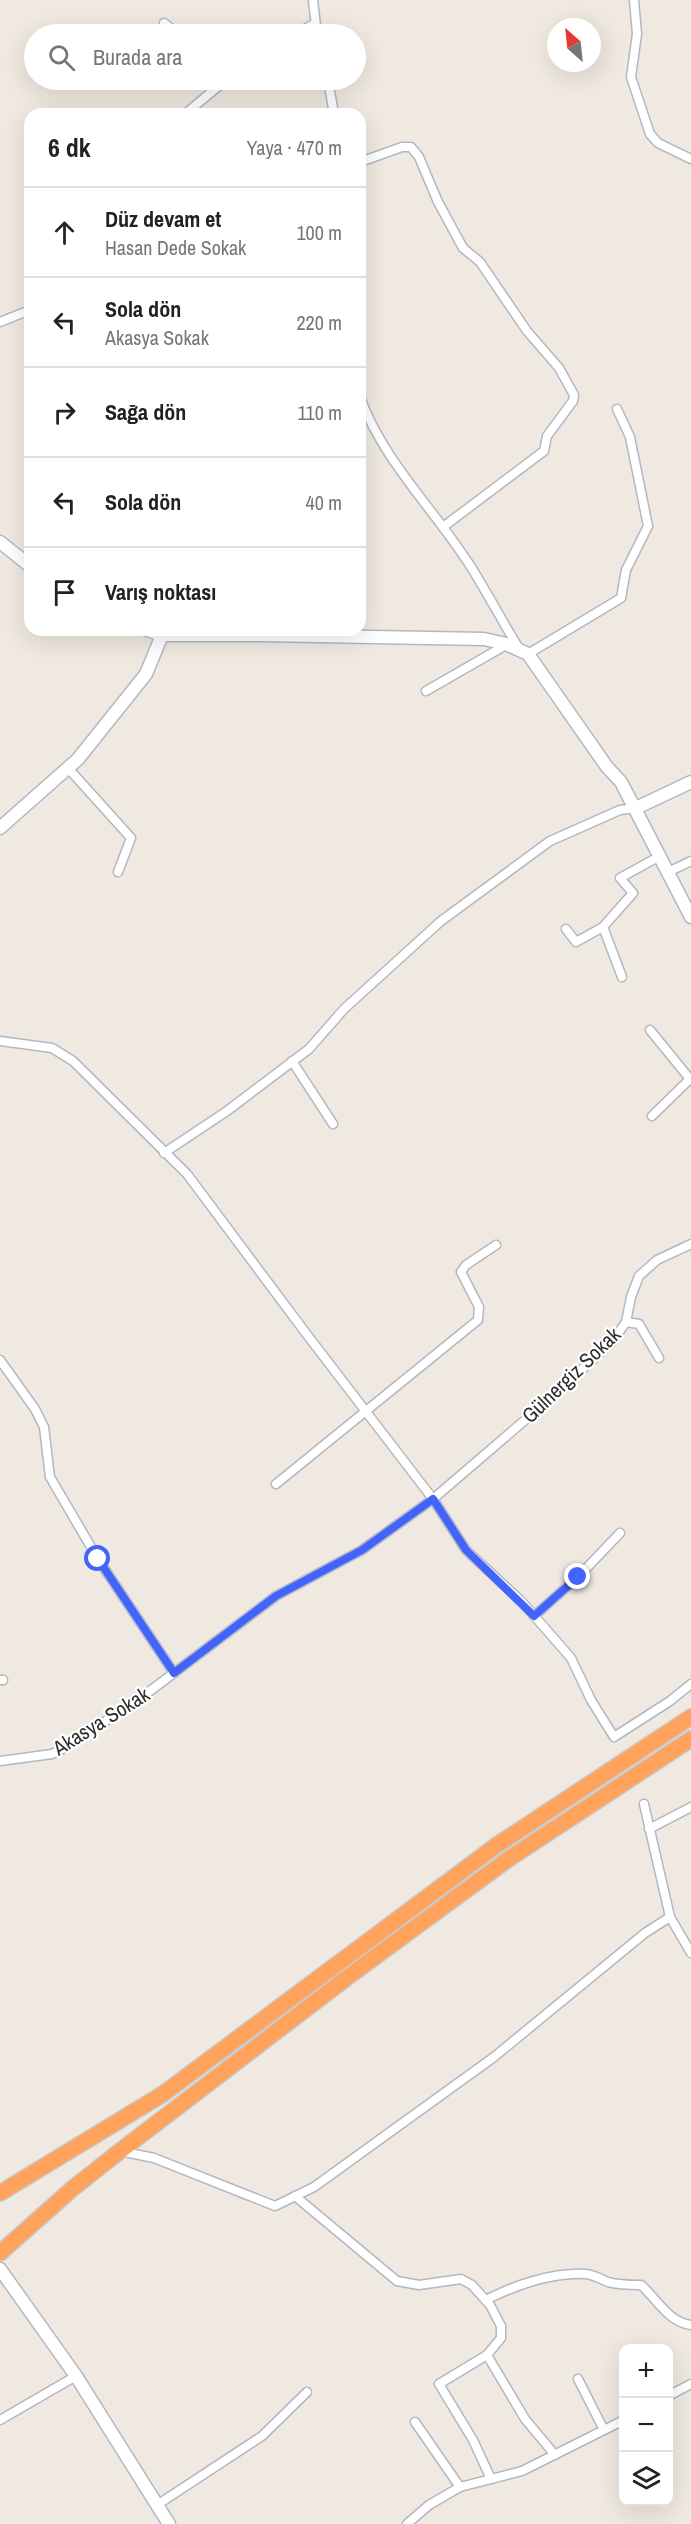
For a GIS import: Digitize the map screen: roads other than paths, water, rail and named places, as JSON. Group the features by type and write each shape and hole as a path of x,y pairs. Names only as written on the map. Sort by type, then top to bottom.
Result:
{"highway":[{"path":"0,2193 163,2094 497,1845 690,1718"},
{"path":"0,2253 120,2151 339,1983 507,1860 691,1739"}],"main road":[{"path":"0,542 24,561"},
{"path":"0,828 78,759 146,674 162,636"},
{"path":"344,636 484,639 506,644 524,652 621,783 691,917"},
{"path":"636,808 691,782"},
{"path":"0,2269 76,2376 169,2524"}],"street":[{"path":"313,0 314,24"},
{"path":"634,0 637,34 631,77 650,134 658,143 691,159"},
{"path":"192,108 214,90"},
{"path":"330,90 333,108"},
{"path":"366,160 402,147 411,147 419,157 438,202 463,249 480,262 527,331 559,368 574,395 573,401 547,436 544,451 443,526"},
{"path":"0,322 24,312"},
{"path":"366,410 382,446 471,566 524,652 621,598 626,570 648,526 630,437 616,409"},
{"path":"426,691 506,644"},
{"path":"68,768 131,838 118,872"},
{"path":"164,1153 227,1111 309,1049 344,1009 441,921 550,841 620,810 636,808"},
{"path":"566,929 576,942 603,927 633,892 620,878 660,856"},
{"path":"668,872 691,861"},
{"path":"603,927 622,977"},
{"path":"650,1030 690,1078 652,1116"},
{"path":"0,1041 52,1048 73,1061 187,1174 433,1499 466,1550 534,1616 571,1658 591,1700 614,1737 670,1701 691,1684"},
{"path":"292,1061 333,1124"},
{"name":"Gülnergiz Sokak","path":"433,1499 612,1342 626,1322 631,1297 639,1276 657,1260 691,1244"},
{"path":"276,1484 478,1320 479,1307 461,1272 466,1265 496,1245"},
{"path":"626,1322 639,1324 659,1359"},
{"path":"0,1360 35,1409 44,1427 50,1478 98,1559 174,1673"},
{"name":"Akasya Sokak","path":"0,1761 52,1754 142,1697 276,1596 362,1550 433,1499"},
{"path":"534,1616 578,1577 620,1533"},
{"path":"644,1804 670,1917 691,1953"},
{"path":"649,1828 691,1807"},
{"path":"120,2151 154,2158 275,2206 314,2187 494,2057 645,1933 670,1917"},
{"path":"295,2196 397,2281 419,2285 461,2279 472,2285 486,2300 501,2326 501,2338 487,2355 439,2384 472,2440 491,2479"},
{"path":"486,2300 505,2290 547,2278 569,2274 589,2274 611,2283 641,2285 659,2307 674,2319 691,2325"},
{"path":"487,2355 525,2419 555,2455"},
{"path":"0,2420 76,2376"},
{"path":"578,2379 604,2430"},
{"path":"673,2394 691,2384"},
{"path":"157,2505 262,2436 307,2392"},
{"path":"415,2422 460,2487"},
{"path":"408,2524 429,2505 460,2487 522,2471 619,2422"}]}
